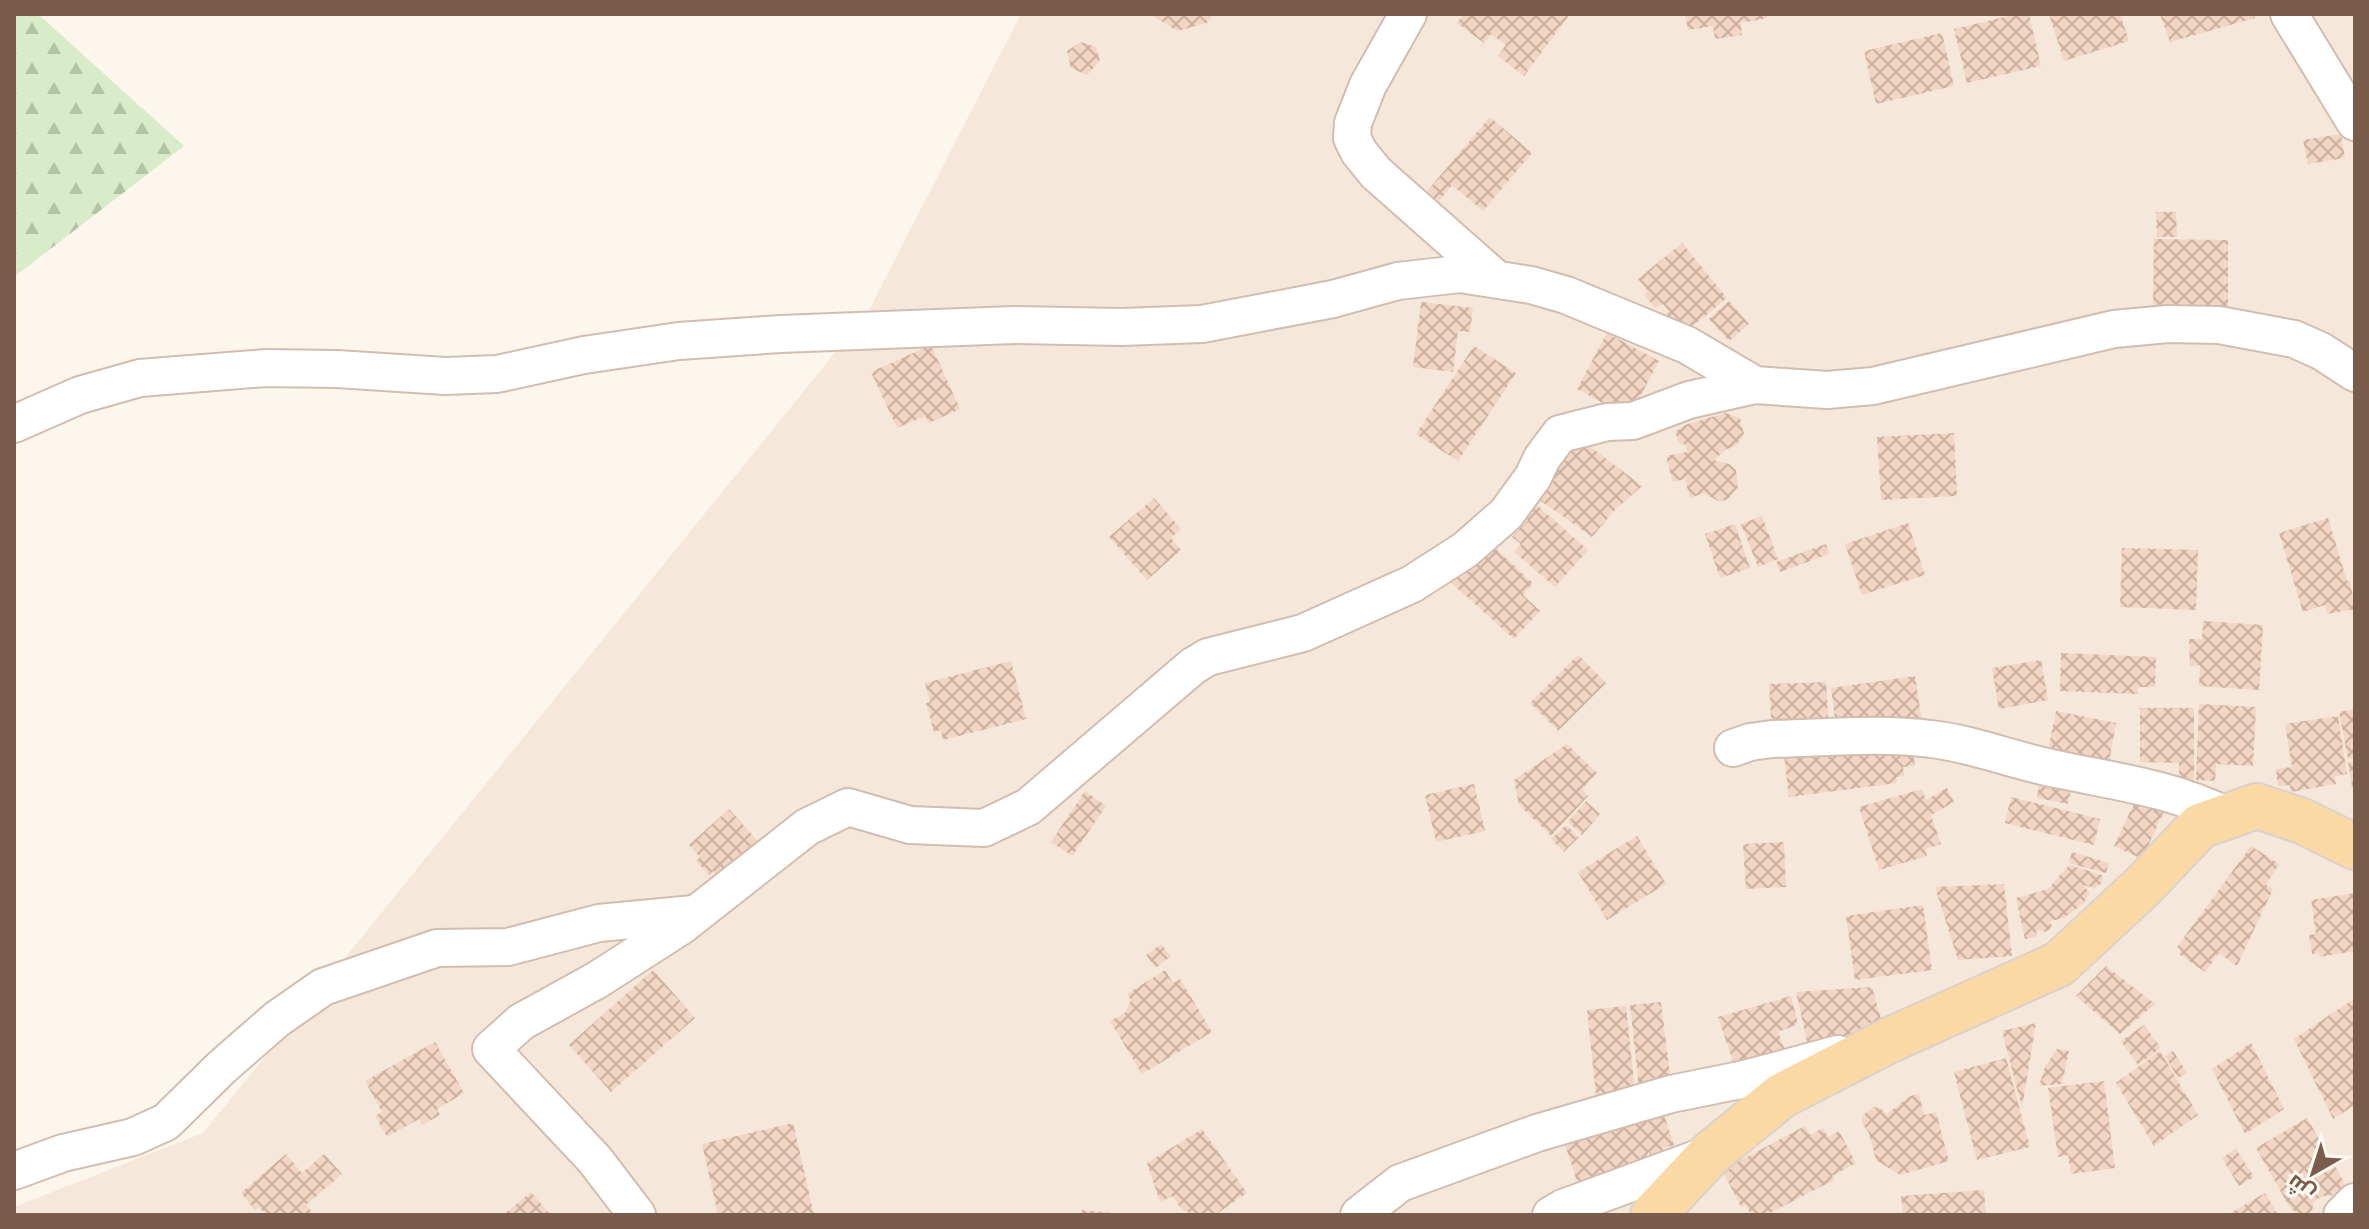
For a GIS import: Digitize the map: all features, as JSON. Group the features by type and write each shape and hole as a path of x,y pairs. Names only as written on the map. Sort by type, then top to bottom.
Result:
{"main road":[{"path":"1653,1215 1711,1153 1781,1096 1890,1040 2059,964 2142,887 2200,826 2257,806 2302,821 2355,847"}],"street":[{"path":"1408,14 1368,85 1353,123 1352,138 1376,173 1496,279"},
{"path":"2289,14 2355,122"},
{"path":"14,424 80,395 140,378 266,368 445,376 497,374 584,355 679,341 876,328 1202,324 1333,299 1398,281 1460,274 1531,285 1579,300 1687,345 1755,385"},
{"path":"637,1215 595,1160 491,1049 521,1022 597,980 681,926 807,827 848,807 910,825 984,828 1028,807 1193,666 1208,657 1303,633 1412,584 1465,550 1506,514 1560,434 1607,422 1633,421 1689,400 1755,385 1827,390 1873,386 2114,329 2168,324 2219,325 2294,339 2321,351 2355,373"},
{"path":"1733,748 1772,739 1929,738 2058,770 2144,785 2196,801 2225,815"},
{"path":"14,1171 63,1153 133,1137 166,1122 266,1029 323,987 437,948 508,947 599,923 696,914"},
{"path":"1359,1215 1400,1183 1537,1133 1671,1094 1745,1079 1890,1040"},
{"path":"1551,1215 1711,1153"},
{"path":"2342,1215 2355,1202"}],"shaded area":[{"path":"1021,14 2355,14 2355,1215 14,1215 14,1207 203,1133 868,312"}],"green space":[{"path":"14,14 38,14 184,146 14,277"}],"building":[{"path":"1150,14 1213,14 1207,23 1177,31"},
{"path":"1464,14 1570,14 1524,76 1498,56 1506,45 1491,34 1484,43 1457,23"},
{"path":"1685,14 1767,14 1767,18 1741,23 1742,35 1715,39 1713,26 1688,30"},
{"path":"2029,14 2041,66 1967,83 1954,29"},
{"path":"2049,14 2120,14 2129,41 2064,61"},
{"path":"2160,14 2254,14 2255,18 2170,42"},
{"path":"1942,33 1954,86 1876,104 1864,51"},
{"path":"1081,42 1096,47 1100,61 1087,75 1071,68 1067,51"},
{"path":"1490,117 1532,153 1483,211 1452,185 1435,206 1423,196"},
{"path":"2341,134 2345,158 2308,164 2303,140"},
{"path":"2156,212 2176,212 2177,237 2157,237"},
{"path":"2154,239 2228,240 2228,311 2153,310"},
{"path":"1682,243 1727,298 1684,333 1658,321 1669,311 1663,304 1655,308 1644,294 1648,291 1638,279"},
{"path":"1729,301 1749,324 1729,341 1709,319"},
{"path":"1421,302 1473,308 1470,332 1458,331 1453,372 1413,367"},
{"path":"1607,333 1659,361 1629,417 1577,389"},
{"path":"931,345 960,409 929,423 925,416 897,428 871,372"},
{"path":"1474,346 1516,373 1458,461 1416,434"},
{"path":"1725,413 1740,418 1744,434 1735,447 1726,449 1714,460 1729,464 1736,470 1738,487 1727,500 1718,501 1704,493 1690,498 1685,479 1673,482 1666,456 1687,452 1686,445 1679,443 1675,432 1685,425"},
{"path":"1954,433 1957,496 1881,500 1877,437"},
{"path":"1574,434 1642,486 1615,510 1592,537 1531,494"},
{"path":"1154,498 1181,529 1171,538 1181,550 1147,580 1109,537"},
{"path":"1529,498 1588,550 1555,587 1514,552 1521,544 1512,537 1528,520 1517,510"},
{"path":"1762,516 1778,559 1758,567 1741,524"},
{"path":"2328,518 2347,581 2350,581 2355,609 2327,614 2325,605 2303,612 2279,533"},
{"path":"1908,523 1925,575 1862,595 1845,544"},
{"path":"1735,524 1750,568 1720,578 1705,534"},
{"path":"1484,538 1533,583 1523,595 1540,611 1514,639 1447,579"},
{"path":"1826,544 1829,554 1780,572 1776,562"},
{"path":"2122,548 2198,550 2196,610 2120,607"},
{"path":"2203,621 2263,625 2259,690 2199,686 2200,665 2190,666 2189,639 2202,639"},
{"path":"2061,653 2156,657 2155,687 2138,687 2138,694 2060,691"},
{"path":"1578,655 1606,683 1558,731 1530,703"},
{"path":"2041,660 2048,700 1999,709 1992,668"},
{"path":"1011,661 1026,719 943,740 941,730 934,732 926,703 930,702 925,683"},
{"path":"1915,676 1922,722 1837,734 1831,688"},
{"path":"1826,682 1829,729 1772,732 1769,684"},
{"path":"2199,704 2256,707 2253,766 2216,764 2215,781 2196,780"},
{"path":"2140,708 2194,708 2194,781 2179,781 2179,763 2140,762"},
{"path":"2355,709 2355,758 2348,759 2339,712"},
{"path":"2056,711 2116,723 2108,768 2047,756"},
{"path":"2338,716 2347,774 2335,776 2336,784 2291,792 2290,785 2278,786 2276,769 2292,767 2285,724"},
{"path":"1567,744 1597,773 1582,789 1588,796 1551,836 1519,805 1514,780"},
{"path":"1912,745 1915,766 1903,767 1904,776 1896,777 1897,783 1789,797 1784,755"},
{"path":"2355,761 2355,793 2353,793 2348,762"},
{"path":"2041,772 2073,778 2068,804 2037,798"},
{"path":"1474,784 1485,831 1436,842 1425,795"},
{"path":"1947,788 1954,802 1931,815 1941,844 1925,849 1927,856 1879,870 1859,807 1922,789 1926,800"},
{"path":"1085,791 1106,806 1072,856 1051,842"},
{"path":"2138,795 2166,807 2142,859 2114,846"},
{"path":"2011,797 2100,819 2094,845 2005,823"},
{"path":"1586,801 1600,814 1582,835 1568,822"},
{"path":"729,809 763,847 723,883 713,871 709,875 696,861 700,857 689,845"},
{"path":"1566,825 1579,837 1564,852 1551,839"},
{"path":"1637,836 1666,884 1607,920 1578,872"},
{"path":"1784,842 1786,887 1746,889 1743,844"},
{"path":"2251,846 2279,864 2266,885 2273,889 2237,966 2219,953 2205,972 2179,954 2181,950 2177,947"},
{"path":"2072,852 2109,863 2106,873 2069,863"},
{"path":"2069,865 2102,875 2102,883 2095,888 2083,885 2090,893 2083,904 2064,918 2050,921 2052,927 2047,932 2036,930 2037,937 2025,939 2016,898 2048,889"},
{"path":"2004,884 2012,956 1958,960 1935,887"},
{"path":"2355,893 2355,951 2319,957 2319,953 2312,954 2309,935 2316,934 2311,900"},
{"path":"1923,905 1932,970 1855,980 1846,916"},
{"path":"1161,944 1171,956 1156,968 1146,955"},
{"path":"2106,966 2155,1004 2120,1034 2076,996"},
{"path":"653,970 695,1018 611,1092 569,1045"},
{"path":"1165,970 1173,983 1180,979 1212,1032 1142,1074 1110,1021 1125,1013 1131,1000 1127,994"},
{"path":"1872,987 1883,1026 1809,1050 1796,992"},
{"path":"1791,996 1798,1024 1778,1032 1785,1050 1735,1067 1718,1017"},
{"path":"2355,998 2355,1105 2333,1119 2294,1039"},
{"path":"1661,1002 1671,1083 1639,1087 1630,1005"},
{"path":"1626,1006 1635,1091 1596,1095 1587,1010"},
{"path":"2036,1023 2022,1108 2002,1031"},
{"path":"2144,1025 2161,1048 2138,1065 2121,1041"},
{"path":"435,1042 464,1093 437,1109 440,1115 422,1125 419,1119 387,1137 375,1116 382,1112 365,1081"},
{"path":"2251,1043 2284,1109 2245,1134 2212,1069"},
{"path":"2057,1049 2069,1051 2062,1084 2039,1086 2045,1067"},
{"path":"2160,1051 2198,1115 2154,1146 2116,1083"},
{"path":"2173,1051 2187,1073 2178,1078 2165,1056"},
{"path":"2006,1058 2030,1147 1977,1160 1954,1072"},
{"path":"2104,1081 2115,1168 2071,1174 2068,1155 2058,1157 2048,1088"},
{"path":"1919,1094 1924,1115 1936,1112 1949,1161 1900,1175 1876,1160 1862,1116 1873,1107 1887,1114 1910,1096"},
{"path":"1660,1103 1674,1145 1663,1148 1664,1152 1651,1157 1649,1152 1650,1162 1580,1191 1560,1129"},
{"path":"2307,1118 2345,1184 2335,1195 2314,1201 2308,1214 2298,1215 2289,1206 2256,1148"},
{"path":"793,1123 814,1215 718,1215 702,1144"},
{"path":"1805,1126 1810,1135 1823,1128 1828,1137 1839,1131 1856,1163 1832,1176 1834,1180 1766,1215 1751,1215 1746,1205 1741,1207 1722,1170"},
{"path":"1202,1129 1247,1193 1215,1215 1190,1215 1172,1196 1160,1202 1147,1163"},
{"path":"2236,1149 2254,1177 2239,1186 2222,1158"},
{"path":"286,1154 302,1173 324,1154 342,1174 306,1205 311,1211 307,1215 266,1215 259,1207 255,1210 241,1193"},
{"path":"1984,1190 1986,1215 1903,1215 1901,1196"},
{"path":"531,1192 551,1215 503,1215"},
{"path":"2265,1193 2278,1215 2227,1215"},
{"path":"1082,1210 1113,1213 1113,1215 1081,1215"}]}
